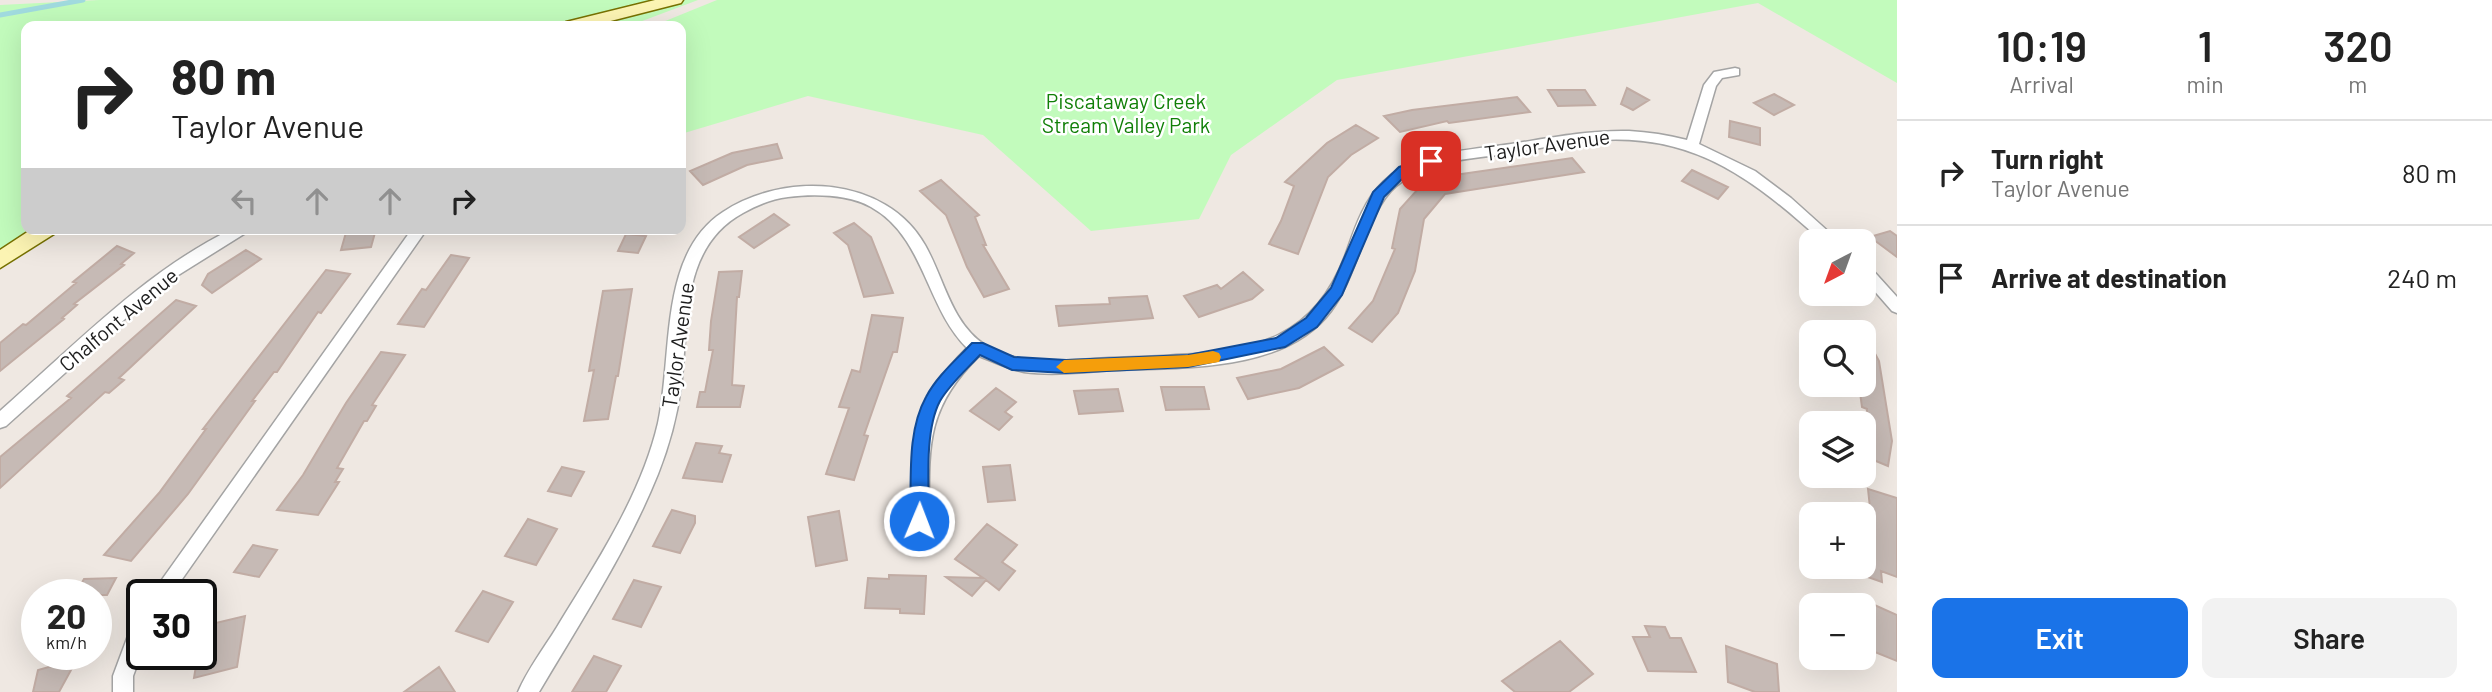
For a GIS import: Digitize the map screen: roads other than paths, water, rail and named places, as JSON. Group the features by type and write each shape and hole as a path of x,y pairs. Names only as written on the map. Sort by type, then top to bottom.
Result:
{"main road":[{"path":"592,21 675,0"},
{"path":"0,261 38,235"}],"street":[{"path":"1692,145 1710,85 1718,75 1735,72"},
{"name":"Taylor Avenue","path":"528,692 596,576 652,468 667,421 683,285 689,266 709,228 752,202 790,191 839,193 867,200 891,212 914,235 946,315 958,330 978,347 1012,364 1066,367 1188,361 1258,349 1293,335 1312,322 1327,306 1345,275 1378,195 1404,170 1457,156 1594,135 1654,135 1692,145 1723,159 1754,178 1817,229"},
{"name":"Chalfont Avenue","path":"0,421 159,280 233,235"},
{"path":"171,579 416,235"},
{"path":"1876,283 1897,307"},
{"path":"919,521 922,434 926,415 932,400 946,380 978,347"},
{"path":"123,692 122,676 126,666"}],"waterway":[{"path":"0,15 83,0"}],"park label":[{"name":"Piscataway Creek Stream Valley Park","path":"1126,112"}]}
